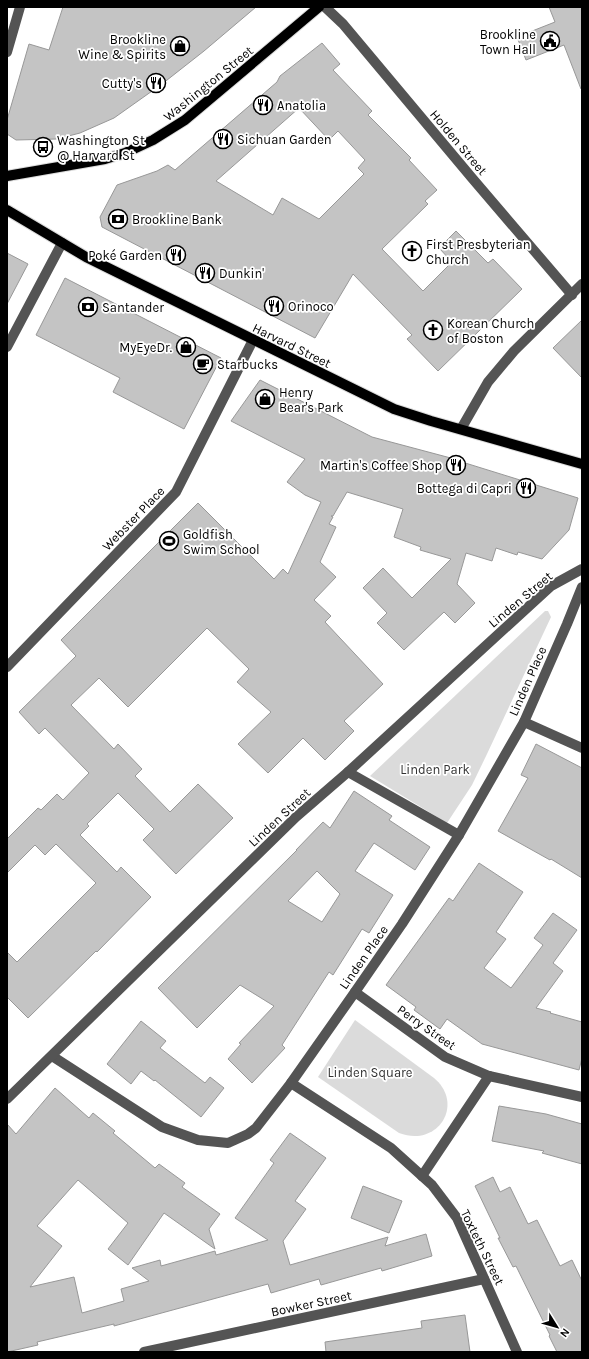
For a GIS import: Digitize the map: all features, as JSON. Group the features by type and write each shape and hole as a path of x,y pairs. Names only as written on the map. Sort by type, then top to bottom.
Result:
{"main road":[{"name":"Washington Street","path":"7,176 105,159 136,149 186,120 319,7"},
{"name":"Harvard Street","path":"7,210 100,264 394,409 582,464"}],"street":[{"path":"7,52 20,7"},
{"name":"Holden Street","path":"325,7 343,24 472,178 572,294"},
{"path":"7,347 62,243"},
{"path":"461,429 488,382 514,351 582,284"},
{"name":"Webster Place","path":"7,667 176,492 253,340"},
{"name":"Linden Street","path":"7,1099 296,817 348,772 539,597 552,586 582,569"},
{"name":"Linden Place","path":"52,1056 162,1127 198,1140 228,1143 248,1134 256,1128 291,1083 402,924 459,835 524,722 564,632 582,587"},
{"path":"524,722 582,748"},
{"path":"348,772 459,835"},
{"name":"Perry Street","path":"354,992 445,1057 489,1076 582,1097"},
{"path":"422,1176 489,1076"},
{"name":"Toxteth Street","path":"291,1083 392,1148 432,1186 457,1218 517,1352"},
{"name":"Bowker Street","path":"144,1352 484,1279"}],"green space":[{"name":"Linden Park","path":"545,611 548,611 551,617 472,785 447,823 370,776"},
{"name":"Linden Square","path":"355,1020 434,1078 443,1088 447,1100 447,1111 443,1121 435,1129 425,1134 413,1136 399,1133 318,1077"}],"building":[{"path":"63,7 256,7 162,84 114,118 80,133 57,139 16,140 7,134 7,120 29,44 49,50"},
{"name":"Brookline Town Hall","path":"549,7 582,7 581,89 564,45 526,60 517,37 555,22"},
{"path":"322,43 340,64 333,70 372,111 368,115 411,158 409,160 437,190 425,201 428,204 382,249 423,291 452,262 439,248 456,231 488,263 493,259 522,289 438,371 407,339 412,335 353,274 315,338 102,227 100,217 117,185 157,171 168,165 175,170 277,82 280,76","holes":["299,108 329,140 338,131 365,160 358,168 364,174 319,219 282,198 273,215 216,181"]},
{"path":"7,253 28,264 7,304"},
{"path":"65,278 221,358 184,429 113,392 120,378 36,335"},
{"path":"582,320 582,378 553,348"},
{"path":"260,380 372,437 462,461 578,498 569,530 542,559 518,552 517,555 496,548 492,561 466,553 457,584 475,603 455,623 444,612 404,650 377,623 387,613 363,588 383,568 412,598 451,559 420,550 421,547 394,537 403,509 347,492 333,516 331,516 333,517 329,524 336,527 320,562 336,577 314,600 331,616 325,622 383,684 344,721 354,731 325,760 303,738 268,773 238,744 271,712 237,682 249,669 207,628 128,707 99,678 71,705 114,749 118,744 142,769 135,776 170,812 198,784 233,818 176,874 143,840 154,829 118,793 87,824 89,826 80,835 117,872 121,867 151,897 97,952 96,951 28,1018 7,997 7,952 17,962 96,883 56,844 45,855 35,845 7,873 7,839 38,808 41,810 57,794 63,800 89,773 45,728 39,734 19,712 76,656 61,640 198,503 274,579 283,569 288,574 321,502 305,495 287,482 305,459 231,421"},
{"path":"536,744 582,768 582,878 551,859 550,860 498,831 528,778 521,775"},
{"path":"354,791 392,816 389,820 430,847 415,870 374,843 355,871 393,895 369,933 362,929 333,975 329,972 282,1045 285,1048 252,1083 228,1059 241,1044 239,1043 274,1006 240,985 197,1028 158,988 297,850 323,822 330,828","holes":["317,871 340,894 322,922 288,901"]},
{"path":"479,863 523,892 496,932 506,939 484,968 511,988 543,945 534,938 553,913 577,930 553,963 563,971 536,1008 582,1022 582,1058 579,1070 482,1044 447,1019 440,1029 414,1010 416,1007 386,985 449,898 453,901"},
{"path":"141,1021 166,1041 160,1048 205,1083 210,1077 224,1088 201,1117 155,1080 154,1081 141,1071 131,1084 107,1064"},
{"path":"55,1088 89,1118 93,1113 115,1131 113,1133 155,1168 159,1164 185,1183 182,1187 220,1214 209,1229 215,1249 164,1213 128,1265 108,1249 128,1223 78,1180 37,1226 62,1246 30,1287 74,1277 82,1313 124,1301 121,1289 149,1281 132,1268 160,1260 161,1266 215,1251 216,1255 268,1240 235,1218 274,1163 270,1160 290,1133 326,1158 295,1201 306,1209 283,1241 290,1265 388,1237 385,1246 426,1234 432,1256 382,1271 381,1268 321,1285 319,1279 271,1293 268,1284 114,1326 114,1324 37,1342 38,1345 7,1352 7,1124 16,1134"},
{"path":"499,1106 546,1114 582,1124 582,1164 542,1153 544,1151 492,1141"},
{"path":"493,1177 500,1192 510,1187 528,1224 537,1220 560,1266 572,1260 582,1281 582,1352 557,1352 516,1266 513,1267 498,1238 500,1238 475,1186"},
{"path":"363,1186 402,1201 389,1233 351,1218"},
{"path":"465,1315 470,1352 326,1352 325,1342 422,1328 421,1321"}],"place":[{"name":"Brookline Town Hall","path":"550,41"},
{"name":"Brookline Wine & Spirits","path":"180,46"},
{"name":"Cutty's","path":"156,83"},
{"name":"Anatolia","path":"263,105"},
{"name":"Sichuan Garden","path":"223,139"},
{"name":"Washington St @ Harvard St","path":"43,147"},
{"name":"Brookline Bank","path":"118,219"},
{"name":"First Presbyterian Church","path":"412,251"},
{"name":"Poké Garden","path":"176,255"},
{"name":"Dunkin'","path":"205,273"},
{"name":"Orinoco","path":"274,306"},
{"name":"Santander","path":"88,307"},
{"name":"Korean Church of Boston","path":"433,330"},
{"name":"MyEyeDr.","path":"186,347"},
{"name":"Starbucks","path":"203,364"},
{"name":"Henry Bear's Park","path":"265,399"},
{"name":"Martin's Coffee Shop","path":"456,465"},
{"name":"Bottega di Capri","path":"526,488"},
{"name":"Goldfish Swim School","path":"169,541"}]}
